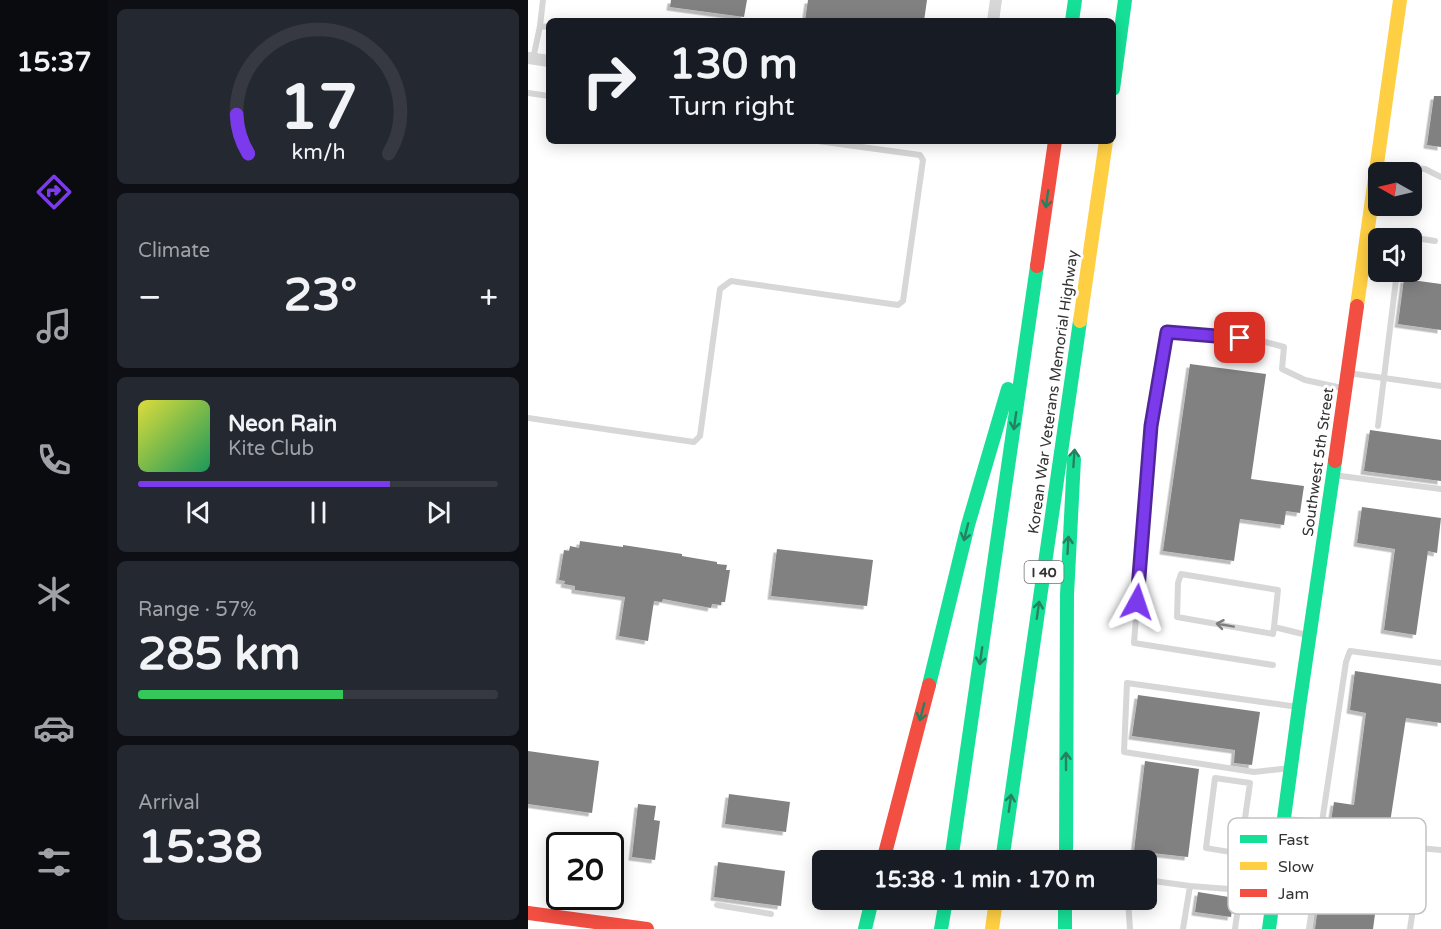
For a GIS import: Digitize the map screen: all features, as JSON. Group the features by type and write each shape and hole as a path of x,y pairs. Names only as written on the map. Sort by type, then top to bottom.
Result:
{"main road":[{"path":"1072,18 1075,0"},
{"path":"1116,67 1125,0"},
{"name":"Southwest 5th Street","path":"1377,162 1400,0"},
{"path":"953,850 1055,144"},
{"name":"Korean War Veterans Memorial Highway","path":"1004,850 1106,144"},
{"name":"Southwest 5th Street","path":"1285,818 1369,216"},
{"path":"1065,850 1068,555 1086,284"},
{"path":"886,850 968,525 1029,322"},
{"path":"865,929 870,910"},
{"path":"942,925 944,910"},
{"path":"992,929 995,910"},
{"path":"1065,910 1065,929"},
{"path":"528,913 647,929"},
{"name":"Southwest 5th Street","path":"1269,929 1271,914"}],"street":[{"path":"993,18 996,0"},
{"path":"531,58 546,60"}],"lane":[{"path":"531,58 540,26 543,0"},
{"path":"540,26 546,27"},
{"path":"528,93 546,96"},
{"path":"528,418 694,442 700,436 720,289 731,281 898,304 903,301 923,160 920,155 840,144"},
{"path":"1422,169 1441,177"},
{"path":"1422,239 1435,241"},
{"path":"1378,426 1396,282"},
{"path":"1273,665 1134,643 1151,426 1167,332 1258,340 1284,347 1282,369 1305,380 1345,388"},
{"path":"1347,373 1441,386"},
{"path":"1333,475 1441,489"},
{"path":"1273,630 1278,590 1181,574 1178,583 1177,617 1273,630 1310,635"},
{"path":"1323,818 1346,662 1350,651 1441,663"},
{"path":"1291,768 1254,772 1124,752 1127,682 1299,707"},
{"path":"1228,852 1206,848 1215,778 1250,783 1245,818"},
{"path":"1426,849 1441,850"},
{"path":"1157,882 1228,889"},
{"path":"1184,929 1190,886"},
{"path":"717,905 771,914"},
{"path":"1129,910 1130,929"},
{"path":"1235,929 1237,914"},
{"path":"1309,929 1311,914"},
{"path":"1410,929 1412,914"}],"building":[{"path":"671,0 747,0 744,17 670,7"},
{"path":"808,0 927,0 924,18 805,18"},
{"path":"1434,96 1441,96 1441,147 1427,145"},
{"path":"1404,282 1441,284 1441,330 1398,324"},
{"path":"1190,364 1266,374 1251,479 1304,486 1300,513 1286,511 1284,525 1240,519 1234,561 1163,551"},
{"path":"1370,430 1441,440 1441,481 1364,471"},
{"path":"1362,507 1441,518 1437,553 1428,551 1416,635 1384,630 1395,549 1357,543"},
{"path":"580,541 682,554 682,556 727,565 726,570 730,570 725,602 721,602 721,605 712,604 711,608 663,599 662,602 654,601 648,641 619,636 625,597 575,590 575,586 564,584 565,581 559,580 564,550 569,551 570,546 579,548"},
{"path":"777,549 873,560 867,606 771,596"},
{"path":"1355,671 1441,684 1441,723 1406,718 1391,818 1331,818 1334,802 1354,805 1366,713 1350,710"},
{"path":"1138,695 1260,712 1252,765 1234,763 1235,750 1132,736"},
{"path":"528,751 599,761 592,813 528,804"},
{"path":"1145,761 1199,769 1188,857 1157,854 1157,850 1134,850"},
{"path":"729,794 790,802 786,832 725,824"},
{"path":"638,804 656,806 654,820 660,821 655,860 632,857"},
{"path":"718,862 785,871 781,906 714,897"},
{"path":"1198,892 1228,897 1228,914 1231,914 1231,917 1195,912"},
{"path":"1317,914 1375,914 1373,929 1315,929"}],"traffic: fast":[{"path":"1072,18 1075,0"},
{"path":"1116,67 1125,0"},
{"path":"953,850 1037,266"},
{"path":"1004,850 1080,321"},
{"path":"929,685 968,525 1008,389"},
{"path":"1066,850 1067,595 1074,459"},
{"path":"1284,818 1335,461"},
{"path":"865,929 870,910"},
{"path":"941,929 944,910"},
{"path":"1065,910 1065,929"},
{"path":"1269,929 1271,914"}],"traffic: slow":[{"path":"1357,306 1400,0"},
{"path":"1080,321 1106,144"},
{"path":"992,929 995,910"}],"traffic: jam":[{"path":"1037,266 1055,144"},
{"path":"1335,461 1357,306"},
{"path":"886,850 929,685"},
{"path":"528,913 647,929"}],"route":[{"path":"1137,602 1151,426 1167,332 1240,338"}]}
